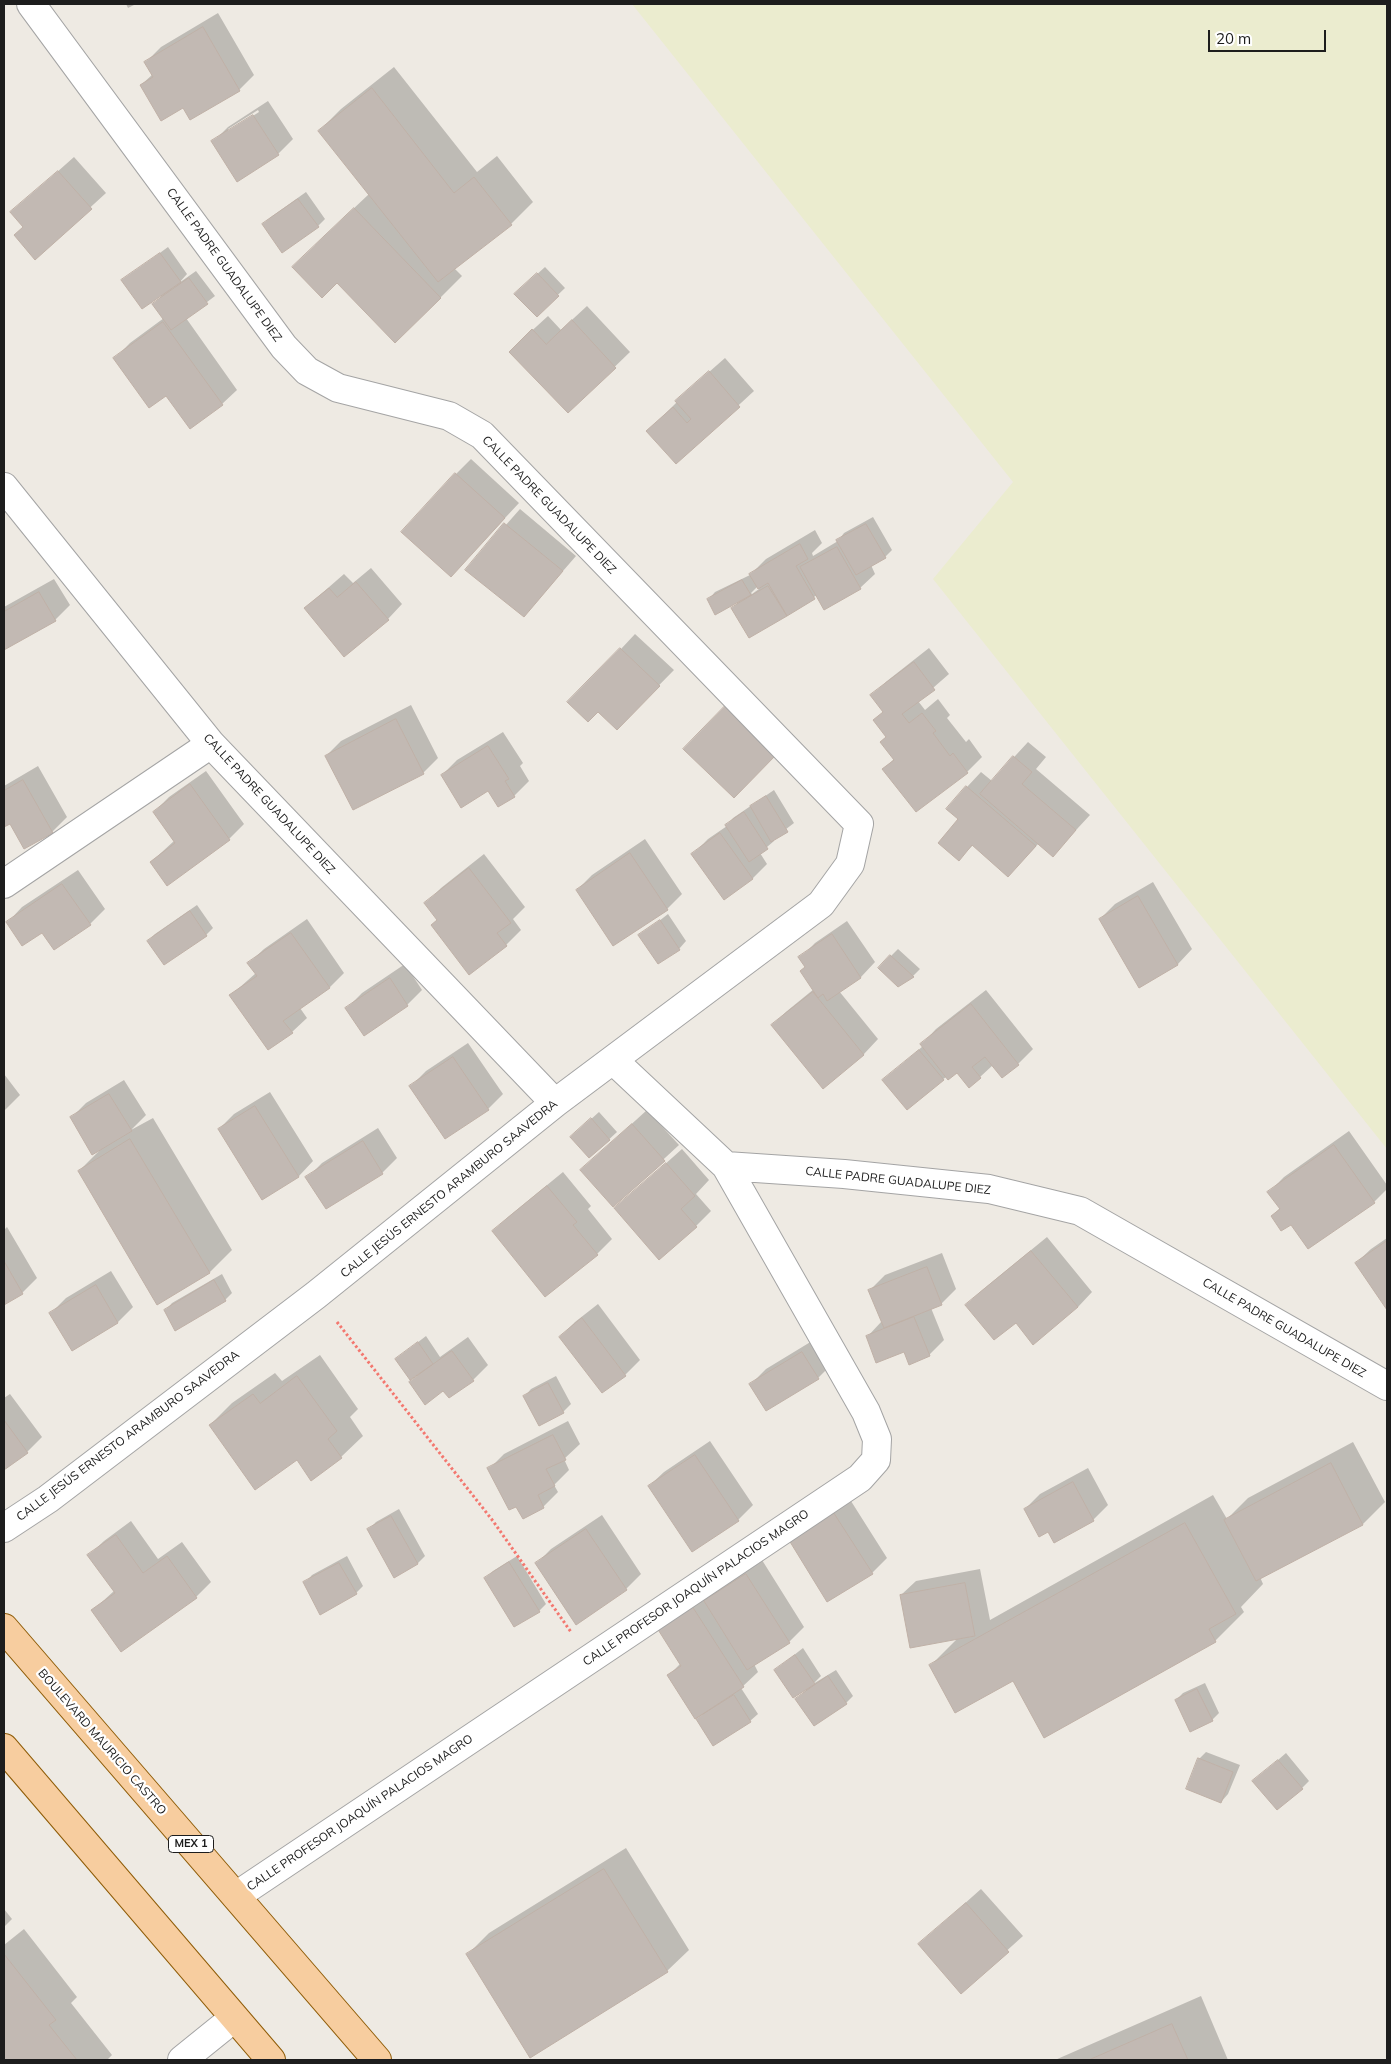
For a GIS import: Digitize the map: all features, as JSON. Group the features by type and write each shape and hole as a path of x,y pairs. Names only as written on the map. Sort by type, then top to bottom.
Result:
{"main road":[{"name":"BOULEVARD MAURICIO CASTRO","path":"4,1628 377,2060"},
{"path":"4,1748 271,2060"}],"street":[{"name":"CALLE PADRE GUADALUPE DIEZ","path":"32,4 284,347 307,371 338,388 449,416 482,436 860,824"},
{"name":"CALLE PADRE GUADALUPE DIEZ","path":"4,487 211,744 555,1103"},
{"path":"4,884 211,744"},
{"name":"CALLE JESÚS ERNESTO ARAMBURO SAAVEDRA","path":"4,1528 48,1499 316,1295 555,1103 821,904 850,864 860,824"},
{"path":"613,1060 726,1166"},
{"name":"CALLE PADRE GUADALUPE DIEZ","path":"726,1166 844,1174 989,1189 1080,1212 1387,1386"},
{"name":"CALLE PROFESOR JOAQUÍN PALACIOS MAGRO","path":"236,1896 860,1478 876,1460 878,1440 866,1412 726,1166"},
{"path":"182,2060 234,2018"}],"path":[{"path":"316,1295 493,1520 590,1659"}],"green space":[{"path":"632,4 1387,4 1387,1149 933,579 1013,482"}],"building":[{"path":"203,27 240,91 190,120 183,108 161,121 140,85 153,77 144,62"},
{"path":"372,88 454,193 474,177 512,225 438,282 318,131"},
{"path":"253,115 279,155 237,182 211,141"},
{"path":"58,171 92,209 35,260 14,235 23,227 10,212"},
{"path":"298,199 319,227 282,253 262,224"},
{"path":"354,208 441,298 395,343 337,283 322,298 292,267"},
{"path":"160,253 181,282 142,309 121,280"},
{"path":"537,273 559,296 537,317 514,294"},
{"path":"189,278 208,304 171,330 152,304"},
{"path":"572,320 616,368 568,413 509,352 532,329 546,344"},
{"path":"163,322 223,405 190,429 166,396 149,408 113,358"},
{"path":"709,371 740,407 676,464 646,431 673,407 687,423 691,419 675,401"},
{"path":"455,473 505,518 451,577 401,532"},
{"path":"504,523 563,571 524,617 465,570"},
{"path":"866,524 886,558 856,575 836,540"},
{"path":"800,544 808,559 796,566 815,599 787,616 768,583 758,589 749,574"},
{"path":"837,547 861,589 824,610 800,567"},
{"path":"742,580 751,595 715,615 707,599"},
{"path":"356,582 389,620 344,657 304,608 329,588 337,597"},
{"path":"768,586 787,616 749,638 731,608"},
{"path":"39,592 56,621 4,650 4,612"},
{"path":"620,648 660,686 617,730 598,712 588,722 567,702"},
{"path":"914,662 935,690 902,714 909,723 922,713 936,731 933,733 950,756 953,753 968,773 916,812 882,769 894,760 880,742 886,737 873,720 883,712 870,695"},
{"path":"725,706 776,755 734,798 683,749"},
{"path":"396,719 424,774 353,810 325,756"},
{"path":"488,746 509,779 505,781 515,797 498,807 488,791 461,808 441,775"},
{"path":"1013,756 1032,772 1022,784 1076,830 1053,857 980,794"},
{"path":"23,780 53,833 24,849 10,824 4,827 4,791"},
{"path":"190,784 230,840 167,886 150,862 175,843 153,812"},
{"path":"966,786 1036,846 1008,877 972,845 959,861 938,843 958,819 946,809"},
{"path":"766,796 788,832 771,842 750,806"},
{"path":"744,812 768,849 749,862 725,825"},
{"path":"720,833 753,879 724,900 691,854"},
{"path":"630,853 668,910 613,946 576,890"},
{"path":"469,868 511,923 497,933 507,946 469,975 431,925 437,920 424,903"},
{"path":"62,884 91,925 54,950 42,933 22,946 6,922"},
{"path":"1138,896 1178,965 1139,988 1099,919"},
{"path":"190,911 207,936 164,965 147,941"},
{"path":"660,920 680,950 658,964 638,935"},
{"path":"291,933 330,988 283,1021 293,1033 268,1050 229,995 257,976 247,963"},
{"path":"832,934 861,978 827,1001 823,994 818,998 800,971 805,967 798,957"},
{"path":"890,955 914,977 898,987 878,968"},
{"path":"390,978 408,1006 364,1036 345,1008"},
{"path":"813,992 864,1055 823,1089 771,1025"},
{"path":"971,1004 1019,1065 1002,1078 985,1057 972,1067 981,1078 969,1088 957,1073 948,1080 920,1044"},
{"path":"919,1050 944,1080 907,1110 882,1080"},
{"path":"453,1057 489,1110 445,1139 409,1086"},
{"path":"109,1094 132,1131 92,1155 70,1117"},
{"path":"255,1106 299,1177 262,1200 218,1129"},
{"path":"591,1118 610,1140 589,1158 570,1137"},
{"path":"632,1124 665,1161 613,1207 580,1170"},
{"path":"130,1139 210,1273 157,1305 78,1171"},
{"path":"363,1141 383,1174 326,1209 305,1177"},
{"path":"1334,1145 1375,1203 1308,1249 1291,1225 1281,1231 1271,1216 1280,1209 1267,1192"},
{"path":"666,1163 695,1196 681,1209 697,1227 659,1260 614,1208"},
{"path":"547,1186 577,1222 573,1225 598,1255 545,1297 492,1231"},
{"path":"1387,1241 1387,1310 1355,1263"},
{"path":"1031,1251 1078,1307 1033,1345 1016,1323 994,1340 965,1305"},
{"path":"4,1261 23,1294 4,1305"},
{"path":"927,1267 942,1305 884,1328 868,1290"},
{"path":"214,1280 226,1301 175,1331 164,1310"},
{"path":"96,1285 118,1323 72,1351 49,1313"},
{"path":"914,1317 930,1356 909,1365 904,1352 876,1363 866,1336"},
{"path":"582,1318 626,1376 602,1393 559,1337"},
{"path":"418,1342 433,1364 410,1380 395,1359"},
{"path":"452,1351 474,1381 449,1398 443,1391 425,1405 409,1382"},
{"path":"802,1352 819,1379 766,1411 749,1384"},
{"path":"297,1376 337,1431 328,1439 342,1458 311,1481 297,1460 255,1490 209,1425 253,1394 260,1403"},
{"path":"548,1383 564,1413 539,1426 523,1396"},
{"path":"4,1420 28,1453 4,1470"},
{"path":"553,1435 566,1460 546,1469 555,1486 538,1495 544,1508 523,1519 516,1507 509,1510 487,1468"},
{"path":"695,1455 739,1521 692,1552 648,1486"},
{"path":"1331,1463 1363,1525 1256,1581 1224,1520"},
{"path":"1073,1482 1094,1521 1054,1543 1048,1532 1039,1537 1024,1509"},
{"path":"828,1504 873,1574 827,1602 784,1532"},
{"path":"391,1516 418,1564 394,1578 367,1529"},
{"path":"1185,1523 1236,1614 1209,1629 1216,1642 1044,1738 1013,1681 955,1713 929,1665"},
{"path":"586,1529 627,1590 576,1625 535,1563"},
{"path":"116,1535 143,1573 167,1556 197,1598 121,1652 91,1610 115,1593 87,1555"},
{"path":"509,1562 540,1612 514,1627 484,1578"},
{"path":"339,1563 357,1594 320,1615 303,1582"},
{"path":"746,1574 790,1643 747,1670 704,1601"},
{"path":"965,1583 975,1636 910,1648 900,1595"},
{"path":"692,1606 744,1687 695,1719 667,1675 681,1666 657,1628"},
{"path":"795,1655 815,1684 793,1698 774,1670"},
{"path":"828,1676 847,1704 814,1726 795,1699"},
{"path":"1197,1689 1213,1721 1190,1732 1175,1700"},
{"path":"734,1695 751,1722 713,1746 696,1719"},
{"path":"1198,1758 1233,1772 1221,1803 1186,1789"},
{"path":"1278,1760 1303,1789 1277,1810 1252,1781"},
{"path":"604,1869 668,1972 530,2058 466,1954"},
{"path":"966,1903 1009,1952 961,1994 918,1944"},
{"path":"4,1954 56,2020 49,2025 77,2060 4,2060"},
{"path":"1172,2024 1188,2060 1089,2060"}]}
